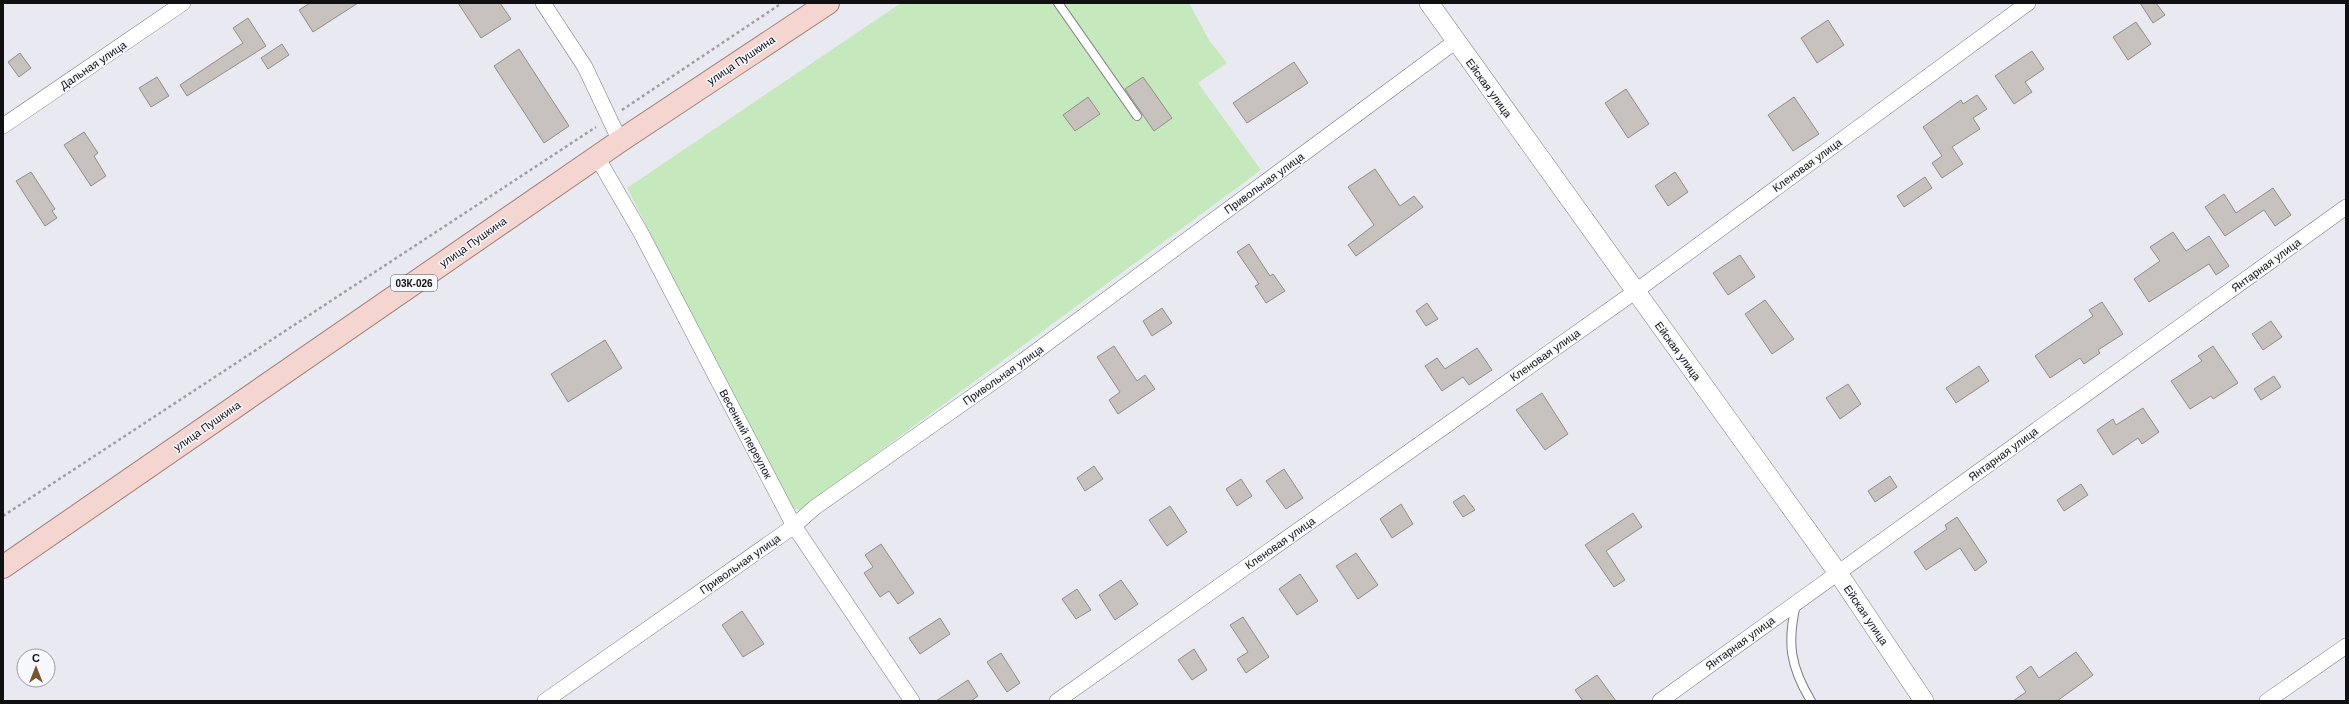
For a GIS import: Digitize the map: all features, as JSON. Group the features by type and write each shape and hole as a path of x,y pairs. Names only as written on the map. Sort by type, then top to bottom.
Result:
{"main road":[{"name":"улица Пушкина","path":"3,567 620,141 828,3"}],"street":[{"name":"Дальная улица","path":"3,126 183,3"},
{"path":"543,3 585,67 620,141"},
{"name":"Ейская улица","path":"1429,3 1838,573 1924,701"},
{"name":"Кленовая улица","path":"1056,701 1636,291 2028,3"},
{"name":"Привольная улица","path":"545,701 794,526 814,508 1023,361 1456,42"},
{"name":"Весенний переулок","path":"597,157 641,233 794,526 912,701"},
{"name":"Янтарная улица","path":"1660,701 2346,208"},
{"path":"2267,701 2346,646"}],"lane":[{"path":"1058,3 1137,116"},
{"path":"1796,603 1791,636 1793,665 1811,701"}],"path":[{"path":"3,516 782,3"}],"green space":[{"path":"901,3 1189,3 1209,40 1227,63 1198,83 1261,170 800,510 791,508 627,188"}],"building":[{"path":"310,3 358,3 313,32 299,10"},
{"path":"458,3 500,3 511,19 481,38"},
{"path":"2140,3 2156,3 2165,15 2153,23"},
{"path":"248,18 266,46 187,96 180,85 243,43 233,28"},
{"path":"1828,20 1844,45 1817,63 1801,38"},
{"path":"2136,22 2151,44 2128,60 2113,37"},
{"path":"282,44 289,55 268,69 261,58"},
{"path":"519,49 569,126 544,143 494,66"},
{"path":"2032,51 2044,69 2025,82 2032,92 2014,104 1995,76"},
{"path":"20,53 31,68 19,77 8,62"},
{"path":"1294,62 1308,83 1247,123 1233,103"},
{"path":"157,77 169,96 151,107 139,88"},
{"path":"1143,77 1172,118 1154,131 1125,89"},
{"path":"1626,89 1649,124 1628,138 1605,103"},
{"path":"1977,95 1987,109 1973,118 1980,129 1952,147 1963,164 1942,178 1932,163 1942,156 1923,127 1961,100 1963,104"},
{"path":"1088,97 1100,114 1075,131 1063,115"},
{"path":"1794,97 1819,134 1793,151 1768,115"},
{"path":"84,132 98,153 94,156 106,176 91,186 64,145"},
{"path":"1375,169 1400,206 1414,196 1423,207 1356,256 1348,245 1374,225 1348,187"},
{"path":"31,172 55,209 52,211 57,218 45,226 16,181"},
{"path":"1675,172 1688,192 1668,206 1655,186"},
{"path":"1925,177 1932,188 1904,207 1897,196"},
{"path":"2273,188 2291,215 2275,226 2264,210 2225,236 2205,207 2224,194 2236,213"},
{"path":"2173,232 2186,251 2209,236 2229,266 2216,275 2209,264 2149,302 2134,279 2160,261 2150,247"},
{"path":"1249,244 1270,276 1273,274 1285,291 1266,303 1255,286 1259,284 1237,252"},
{"path":"1740,255 1755,277 1728,295 1713,273"},
{"path":"1765,300 1794,339 1772,354 1745,314"},
{"path":"2102,302 2123,334 2098,350 2100,353 2084,364 2080,358 2050,378 2035,356 2093,316 2089,310"},
{"path":"1427,303 1438,319 1426,326 1416,311"},
{"path":"1162,308 1172,323 1152,336 1143,321"},
{"path":"2271,321 2282,337 2263,350 2252,334"},
{"path":"605,340 622,368 568,402 551,374"},
{"path":"1114,346 1137,381 1145,375 1155,389 1118,414 1109,400 1120,392 1097,357"},
{"path":"2213,346 2238,383 2213,399 2211,396 2190,409 2171,381 2202,361 2198,356"},
{"path":"1477,348 1492,370 1469,385 1463,377 1442,391 1425,366 1437,358 1445,369"},
{"path":"1979,366 1989,381 1956,403 1946,388"},
{"path":"2274,376 2281,387 2261,400 2254,389"},
{"path":"1848,384 1861,404 1840,419 1826,398"},
{"path":"1542,393 1568,434 1545,450 1516,410"},
{"path":"2143,408 2159,432 2142,444 2138,438 2113,455 2097,430 2113,419 2116,425"},
{"path":"1094,466 1103,479 1085,491 1077,478"},
{"path":"1284,469 1303,498 1286,509 1266,481"},
{"path":"1890,476 1897,487 1875,502 1868,491"},
{"path":"1241,479 1252,496 1237,506 1226,489"},
{"path":"2081,484 2088,495 2064,511 2057,500"},
{"path":"1464,495 1475,510 1463,517 1453,502"},
{"path":"1401,504 1413,524 1392,538 1380,519"},
{"path":"1170,506 1187,532 1167,546 1149,520"},
{"path":"1633,513 1642,527 1606,551 1625,580 1614,587 1585,545"},
{"path":"1957,517 1987,562 1975,571 1960,548 1926,570 1914,552 1947,529 1945,525"},
{"path":"881,544 914,593 898,604 889,591 880,597 864,573 873,567 865,555"},
{"path":"1356,553 1378,585 1358,599 1336,566"},
{"path":"1300,574 1318,601 1297,615 1279,589"},
{"path":"1121,580 1138,604 1115,620 1099,595"},
{"path":"1077,589 1091,610 1076,619 1062,599"},
{"path":"742,611 764,644 743,657 722,625"},
{"path":"1243,617 1269,657 1246,673 1237,659 1248,652 1230,625"},
{"path":"940,618 950,634 920,654 909,638"},
{"path":"1194,649 1207,670 1192,680 1178,660"},
{"path":"2076,652 2093,675 2057,701 2013,701 2026,692 2016,677 2031,666 2039,678"},
{"path":"1001,653 1020,683 1007,692 987,662"},
{"path":"1597,675 1616,701 1583,701 1575,690"},
{"path":"968,680 978,696 971,701 936,701"}]}
